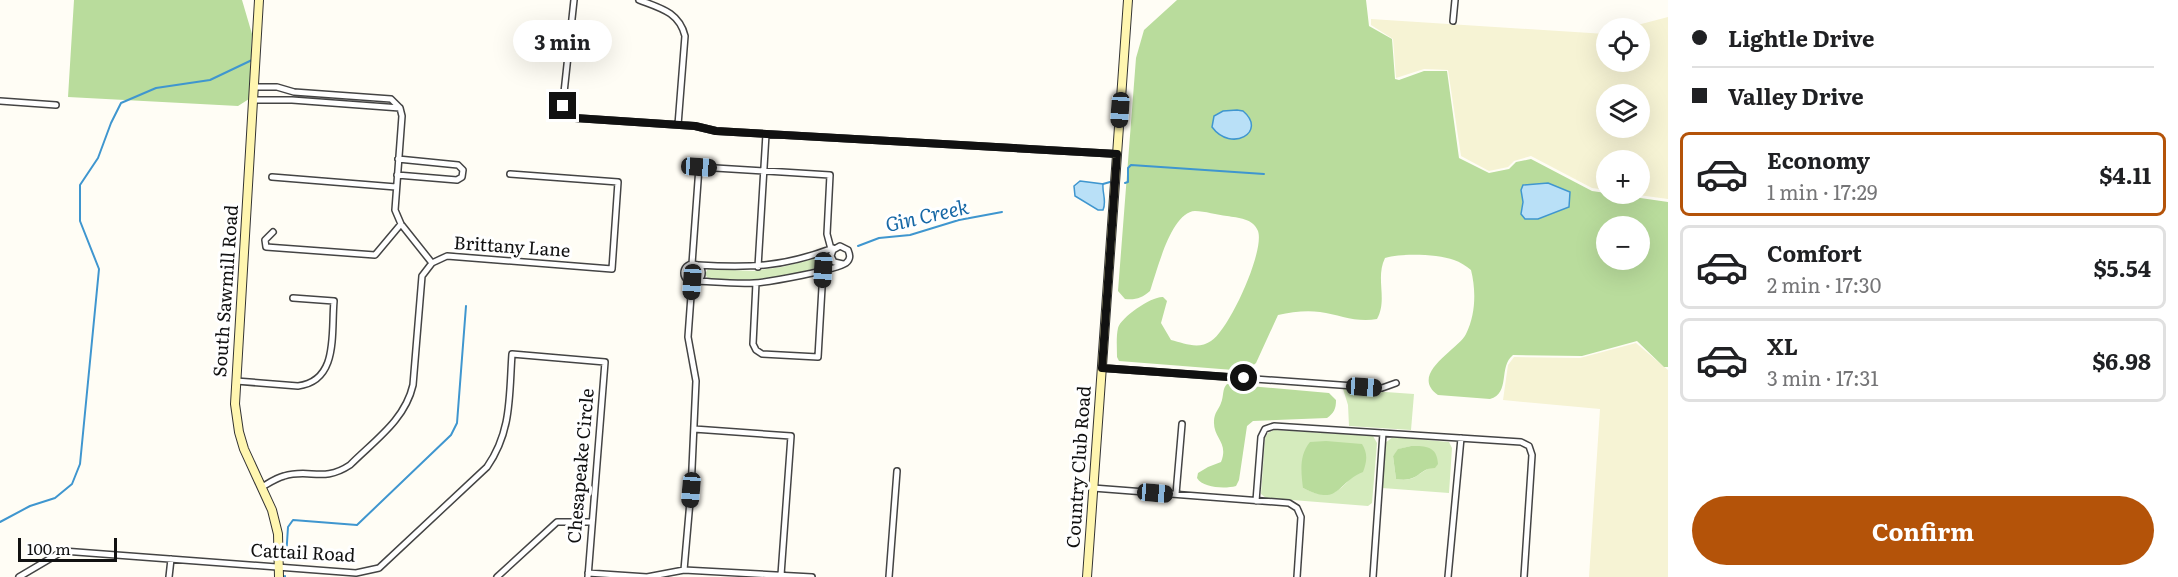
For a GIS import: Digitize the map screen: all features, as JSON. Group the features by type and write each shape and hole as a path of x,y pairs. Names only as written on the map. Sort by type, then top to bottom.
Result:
{"street":[{"name":"South Sawmill Road","path":"259,0 235,404 244,450 272,510 278,534 279,577"},
{"path":"574,0 563,102 565,112 575,118 678,125 716,131 1117,154"},
{"path":"639,0 673,14 682,24 685,36 678,125"},
{"name":"Country Club Road","path":"1086,577 1128,0"},
{"path":"1453,21 1455,0"},
{"path":"254,87 277,87 300,93 391,99 400,108 402,116 395,210 401,224 432,262"},
{"path":"253,100 292,100 400,108"},
{"path":"0,101 56,105"},
{"path":"758,267 766,134"},
{"path":"397,175 457,180 462,177 463,170 459,165 398,159"},
{"path":"684,570 691,490 696,378 688,336 695,281 702,273 695,264 699,167 830,175 827,234 831,249"},
{"name":"Brittany Lane","path":"262,487 282,476 302,473 328,475 341,471 402,414 410,400 413,385 422,276 432,262 447,256 612,268 618,182 510,174"},
{"path":"272,177 396,187"},
{"path":"273,232 265,240 266,247 375,255 401,224"},
{"path":"837,247 831,256 834,262 843,264"},
{"path":"837,247 846,248 849,253 849,259 843,264 756,283 695,281 686,279 684,274 685,268 695,264 758,267 790,262 837,247"},
{"path":"756,283 753,344 756,350 762,354 818,357 823,270"},
{"path":"236,381 298,386 315,382 326,370 330,353 334,301 293,298"},
{"name":"Cattail Road","path":"19,577 63,551 356,573 371,571 386,562 487,467 505,433 512,354 605,362"},
{"name":"Chesapeake Circle","path":"588,575 605,362"},
{"path":"1102,368 1382,388 1396,383"},
{"path":"1176,495 1182,424"},
{"path":"1256,501 1261,437 1265,429 1274,426 1521,442 1530,446 1533,455 1524,577"},
{"path":"694,429 791,436 781,575"},
{"path":"1372,577 1383,433"},
{"path":"1449,577 1461,438"},
{"path":"889,577 897,471"},
{"path":"1093,488 1289,503 1297,508 1301,517 1296,577"},
{"path":"497,577 557,522 592,522"},
{"path":"169,577 171,559"},
{"path":"588,575 648,577 684,570 812,577"}],"shaded area":[{"path":"1668,17 1668,199 1650,197 1650,150 1596,150 1596,189 1531,156 1514,161 1508,167 1489,171 1461,156 1448,70 1424,69 1396,78 1393,39 1371,25 1371,19 1596,33 1596,72 1650,72 1650,22"},
{"path":"1636,343 1668,370 1668,577 1589,577 1600,409 1503,400 1508,365 1514,357 1580,358"}],"green space":[{"path":"74,0 242,0 252,34 249,99 238,106 68,97"},
{"path":"1177,0 1366,0 1369,26 1392,39 1395,79 1399,80 1424,71 1447,71 1459,158 1489,173 1509,169 1516,162 1531,159 1596,192 1596,204 1650,204 1650,199 1668,202 1668,367 1664,367 1637,341 1582,356 1513,355 1506,366 1503,386 1496,396 1490,399 1438,395 1430,387 1429,379 1438,362 1466,334 1473,310 1474,286 1471,270 1461,263 1438,256 1420,255 1385,258 1381,273 1380,312 1377,319 1355,319 1310,311 1278,315 1256,363 1246,371 1119,361 1117,339 1120,323 1138,308 1158,298 1163,297 1167,301 1161,323 1171,340 1196,345 1211,341 1236,307 1251,272 1259,241 1256,227 1245,219 1199,211 1186,214 1172,231 1150,291 1139,298 1125,299 1118,291 1136,58 1144,30","holes":["1548,183 1570,192 1521,214 1523,202"]},
{"path":"825,256 829,259 827,264 783,276 738,280 708,278 705,274 708,269 753,271 782,267"},
{"path":"1227,384 1329,393 1336,400 1336,406 1327,418 1253,421 1247,426 1239,480 1236,486 1215,487 1204,484 1197,478 1198,473 1221,462 1223,450 1214,421"},
{"path":"1343,389 1414,394 1411,430 1349,426 1348,405"},
{"path":"1274,430 1373,436 1377,443 1372,503 1368,506 1266,498 1261,494 1265,438","holes":["1353,476 1331,494 1319,494 1303,488"]},
{"path":"1393,437 1449,442 1452,448 1449,493 1382,488 1385,443","holes":["1411,446 1429,468 1411,479 1396,479 1393,456 1399,449"]},
{"path":"1310,442 1362,444 1366,458 1363,472 1337,491 1324,495 1303,488 1302,464 1304,452"},
{"path":"1411,446 1433,450 1438,464 1435,468 1425,470 1410,479 1396,479 1393,456 1398,449"}],"water":[{"path":"1223,111 1243,111 1250,119 1249,132 1244,137 1228,138 1220,135 1212,127 1214,116"},
{"path":"1080,181 1103,184 1105,203 1103,210 1098,210 1075,196 1074,186"},
{"path":"1548,183 1570,192 1569,207 1538,219 1525,219 1521,214 1523,185"}],"waterway":[{"path":"0,522 30,506 55,498 72,484 80,464 99,269 80,221 80,185 98,158 121,103 156,88 210,80 252,60"},
{"path":"1125,183 1128,182 1128,168 1131,165 1264,174"},
{"path":"1103,184 1110,182"},
{"name":"Gin Creek","path":"858,246 879,238 910,235 959,220 1002,212"},
{"path":"286,558 288,527 293,520 357,525 451,435 457,423 466,306"}],"route":[{"path":"563,106 565,112 575,118 695,126 716,131 1117,154 1102,368 1244,378"}]}
